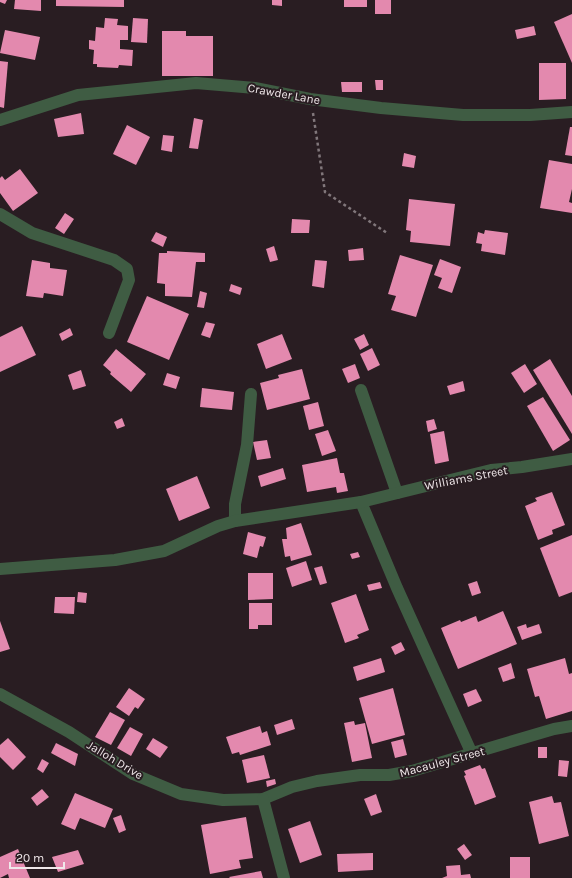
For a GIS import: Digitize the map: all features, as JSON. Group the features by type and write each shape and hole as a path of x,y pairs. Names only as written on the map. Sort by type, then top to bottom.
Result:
{"street":[{"name":"Crawder Lane","path":"0,120 78,95 196,83 255,88 310,99 381,108 463,115 530,115 572,112"},
{"path":"0,214 32,233 114,260 127,269 129,280 109,334"},
{"path":"361,390 398,492"},
{"path":"235,521 236,504 247,445 251,394"},
{"name":"Williams Street","path":"0,569 115,560 164,551 218,526 235,521 361,502 490,470 522,468 572,459"},
{"path":"361,502 397,588 472,754"},
{"name":"Jalloh Drive","path":"0,694 69,732 133,774 181,794 223,800 264,799"},
{"name":"Macauley Street","path":"264,799 292,787 317,781 360,775 389,775 412,771 554,729 572,726"},
{"path":"264,799 284,878"}],"path":[{"path":"310,99 325,192 387,233"}],"building":[{"path":"0,0 7,0 5,4 0,2"},
{"path":"15,0 41,0 41,11 14,9"},
{"path":"56,0 124,0 124,7 56,6"},
{"path":"272,0 282,0 282,6 272,5"},
{"path":"344,0 367,0 367,7 344,7"},
{"path":"375,0 391,0 391,14 375,14"},
{"path":"572,14 572,63 554,22"},
{"path":"105,18 118,19 117,25 128,26 128,40 120,40 120,49 133,50 132,66 119,65 118,68 97,67 97,64 93,64 94,50 89,49 89,40 95,41 96,27 104,28"},
{"path":"133,18 148,19 147,43 131,42"},
{"path":"534,26 536,35 517,39 515,30"},
{"path":"5,30 40,37 35,60 0,53"},
{"path":"162,31 186,31 186,36 213,36 213,76 162,76"},
{"path":"0,61 8,62 4,108 0,107"},
{"path":"539,63 566,63 566,99 539,100"},
{"path":"375,80 383,80 383,90 376,90"},
{"path":"341,82 362,82 362,92 342,92"},
{"path":"81,113 84,134 58,137 54,119"},
{"path":"194,118 203,120 198,149 189,148"},
{"path":"127,125 150,137 136,165 113,154"},
{"path":"570,127 572,127 572,156 565,155"},
{"path":"163,135 174,136 172,152 161,150"},
{"path":"404,153 416,156 414,168 402,166"},
{"path":"549,160 572,164 572,189 569,202 572,203 572,213 540,208"},
{"path":"20,169 38,193 13,211 0,193 0,178 2,176 5,180"},
{"path":"409,199 455,204 450,246 410,242 411,231 406,230"},
{"path":"65,213 74,219 64,234 55,228"},
{"path":"292,219 310,220 309,233 291,233"},
{"path":"485,230 508,233 505,255 481,251 482,244 476,243 478,232 484,234"},
{"path":"156,232 167,237 163,247 151,241"},
{"path":"274,246 278,260 270,262 266,249"},
{"path":"363,248 364,260 349,261 348,250"},
{"path":"167,251 205,253 205,262 196,262 192,297 165,296 165,284 157,283 159,253 167,253"},
{"path":"400,255 433,265 416,317 391,310 396,296 388,294"},
{"path":"440,259 461,267 452,293 438,288 442,278 434,275"},
{"path":"32,260 50,263 50,268 67,270 63,296 44,293 43,298 26,296"},
{"path":"315,260 327,261 324,288 312,286"},
{"path":"231,284 242,288 240,295 229,291"},
{"path":"200,291 207,293 204,308 197,307"},
{"path":"147,296 189,314 169,360 127,342"},
{"path":"206,322 215,324 210,338 201,335"},
{"path":"22,326 36,355 0,372 0,337"},
{"path":"70,328 73,335 62,341 59,334"},
{"path":"282,334 292,359 266,369 257,344"},
{"path":"364,334 369,345 360,350 354,339"},
{"path":"372,348 380,365 368,371 360,354"},
{"path":"116,349 146,374 131,392 110,374 111,372 103,365"},
{"path":"550,359 572,396 572,434 533,370"},
{"path":"355,364 360,378 348,383 342,369"},
{"path":"525,364 537,384 524,393 511,373"},
{"path":"302,369 310,399 267,410 260,383 279,378 278,375"},
{"path":"81,370 86,386 73,390 68,375"},
{"path":"167,373 180,377 176,389 163,385"},
{"path":"463,381 465,391 450,395 447,386"},
{"path":"202,388 234,392 232,410 200,407"},
{"path":"543,397 570,440 553,451 527,406"},
{"path":"318,402 324,426 309,430 303,406"},
{"path":"122,418 125,426 117,429 114,422"},
{"path":"434,419 437,429 428,432 426,421"},
{"path":"328,430 336,451 322,456 315,434"},
{"path":"444,431 449,461 435,464 430,434"},
{"path":"267,440 271,458 257,460 253,442"},
{"path":"337,458 340,473 344,473 348,491 337,493 336,487 307,492 302,465"},
{"path":"283,468 286,479 261,487 258,476"},
{"path":"197,476 210,508 179,521 166,489"},
{"path":"552,492 565,525 552,530 553,534 538,540 525,506 537,501 535,498"},
{"path":"301,523 312,555 291,561 290,556 285,557 282,539 287,539 286,528"},
{"path":"248,532 266,537 263,547 260,546 257,558 243,554"},
{"path":"572,535 572,592 559,597 540,548"},
{"path":"358,552 360,557 352,559 350,554"},
{"path":"306,561 312,580 292,587 286,568"},
{"path":"322,566 327,583 320,585 314,568"},
{"path":"248,573 273,573 273,599 248,600"},
{"path":"477,581 481,593 472,596 468,584"},
{"path":"380,582 382,588 369,591 367,585"},
{"path":"78,592 87,593 86,603 77,602"},
{"path":"356,594 369,630 357,635 359,638 345,643 331,603"},
{"path":"55,597 75,597 74,614 54,613"},
{"path":"249,603 272,603 272,625 258,625 258,629 249,629"},
{"path":"503,611 517,644 458,669 441,628 460,620 461,622 476,616 478,622"},
{"path":"0,621 10,649 0,652"},
{"path":"526,624 527,628 539,624 542,633 522,640 517,627"},
{"path":"401,642 405,650 395,655 391,647"},
{"path":"381,658 385,672 357,681 353,667"},
{"path":"565,658 569,674 572,673 572,711 546,719 539,696 535,697 527,669"},
{"path":"511,663 515,678 503,682 498,668"},
{"path":"129,688 145,699 138,709 135,707 129,716 116,707"},
{"path":"393,688 405,735 372,744 359,698"},
{"path":"476,689 482,701 468,707 463,694"},
{"path":"110,712 125,720 111,745 95,737"},
{"path":"292,719 295,729 277,735 274,725"},
{"path":"354,721 355,725 365,723 372,758 352,762 344,723"},
{"path":"260,726 262,733 267,731 271,745 240,755 239,752 232,754 226,737"},
{"path":"130,727 143,734 131,756 117,748"},
{"path":"8,738 26,757 13,770 0,757 0,745"},
{"path":"153,738 168,747 160,758 146,749"},
{"path":"403,739 407,755 395,758 391,742"},
{"path":"56,743 78,754 75,766 51,753"},
{"path":"538,747 547,747 547,758 538,758"},
{"path":"264,755 270,778 247,783 242,760"},
{"path":"42,759 49,763 43,773 37,769"},
{"path":"559,760 569,761 567,777 558,776"},
{"path":"480,765 482,769 485,768 496,797 475,805 464,776 466,775 464,771"},
{"path":"275,779 276,784 267,787 266,781"},
{"path":"42,789 49,797 37,806 31,798"},
{"path":"75,793 113,809 105,828 80,818 75,830 61,824"},
{"path":"376,794 382,812 371,816 364,799"},
{"path":"552,796 554,803 561,802 569,836 539,844 529,802"},
{"path":"121,815 126,830 119,833 113,818"},
{"path":"246,817 253,858 239,860 241,868 210,874 201,825"},
{"path":"310,821 322,855 300,863 288,829"},
{"path":"464,844 472,855 465,860 457,849"},
{"path":"18,849 30,878 9,878 8,874 0,878 0,857"},
{"path":"78,850 84,864 58,872 52,857"},
{"path":"373,853 373,870 338,872 337,854"},
{"path":"510,857 530,857 530,878 510,878"},
{"path":"460,865 461,875 470,874 471,878 442,878 447,876 446,866"},
{"path":"261,871 263,878 229,877"}]}
